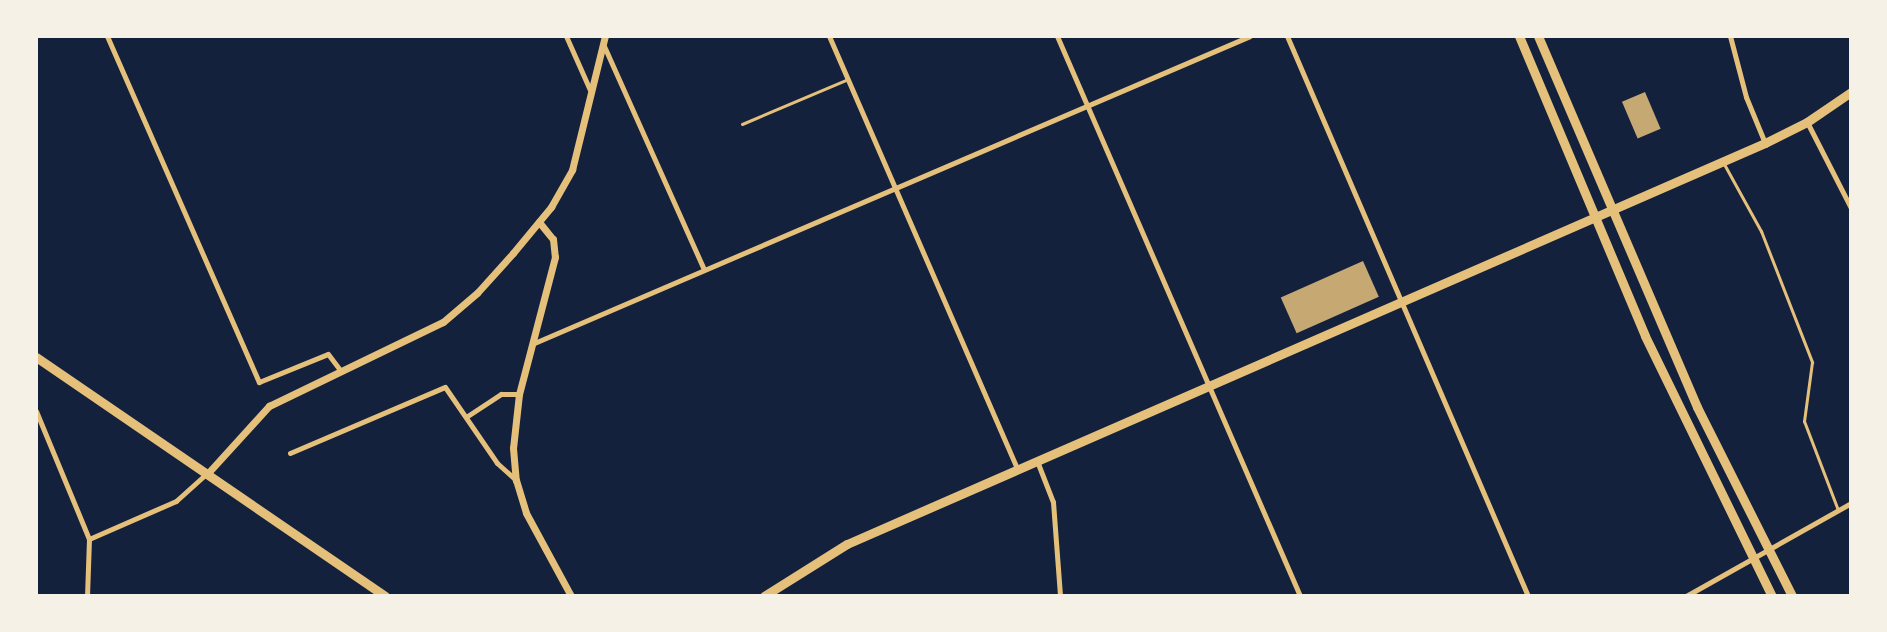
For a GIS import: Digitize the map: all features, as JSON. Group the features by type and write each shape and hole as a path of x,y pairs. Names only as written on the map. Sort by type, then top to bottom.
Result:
{"main road":[{"path":"1519,36 1657,362 1772,596"},
{"path":"1538,36 1697,407 1792,596"},
{"path":"764,596 847,544 1765,143 1807,122 1851,92"},
{"path":"36,357 208,473 380,595"}],"street":[{"path":"107,36 259,382 328,354 341,371"},
{"path":"566,36 592,95"},
{"path":"89,539 176,501 208,473 269,406 443,322 477,293 539,222 572,170 605,36"},
{"path":"829,36 1017,469"},
{"path":"1057,36 1300,596"},
{"path":"532,344 1250,36"},
{"path":"1287,36 1528,596"},
{"path":"1730,36 1746,97 1765,143"},
{"path":"603,46 704,270"},
{"path":"1807,122 1851,208"},
{"path":"539,222 553,239 555,257 519,394 513,448 516,480 534,532 571,596"},
{"path":"290,453 445,387 497,463 516,480"},
{"path":"466,417 501,394 519,394"},
{"path":"36,411 89,539 87,596"},
{"path":"1037,461 1053,502 1060,596"},
{"path":"1686,596 1851,503"}],"lane":[{"path":"742,124 848,79"},
{"path":"1722,161 1761,231 1812,362 1804,421 1838,510"}],"building":[{"path":"1645,92 1661,129 1638,139 1622,102"},
{"path":"1363,261 1379,297 1297,333 1281,298"}]}
